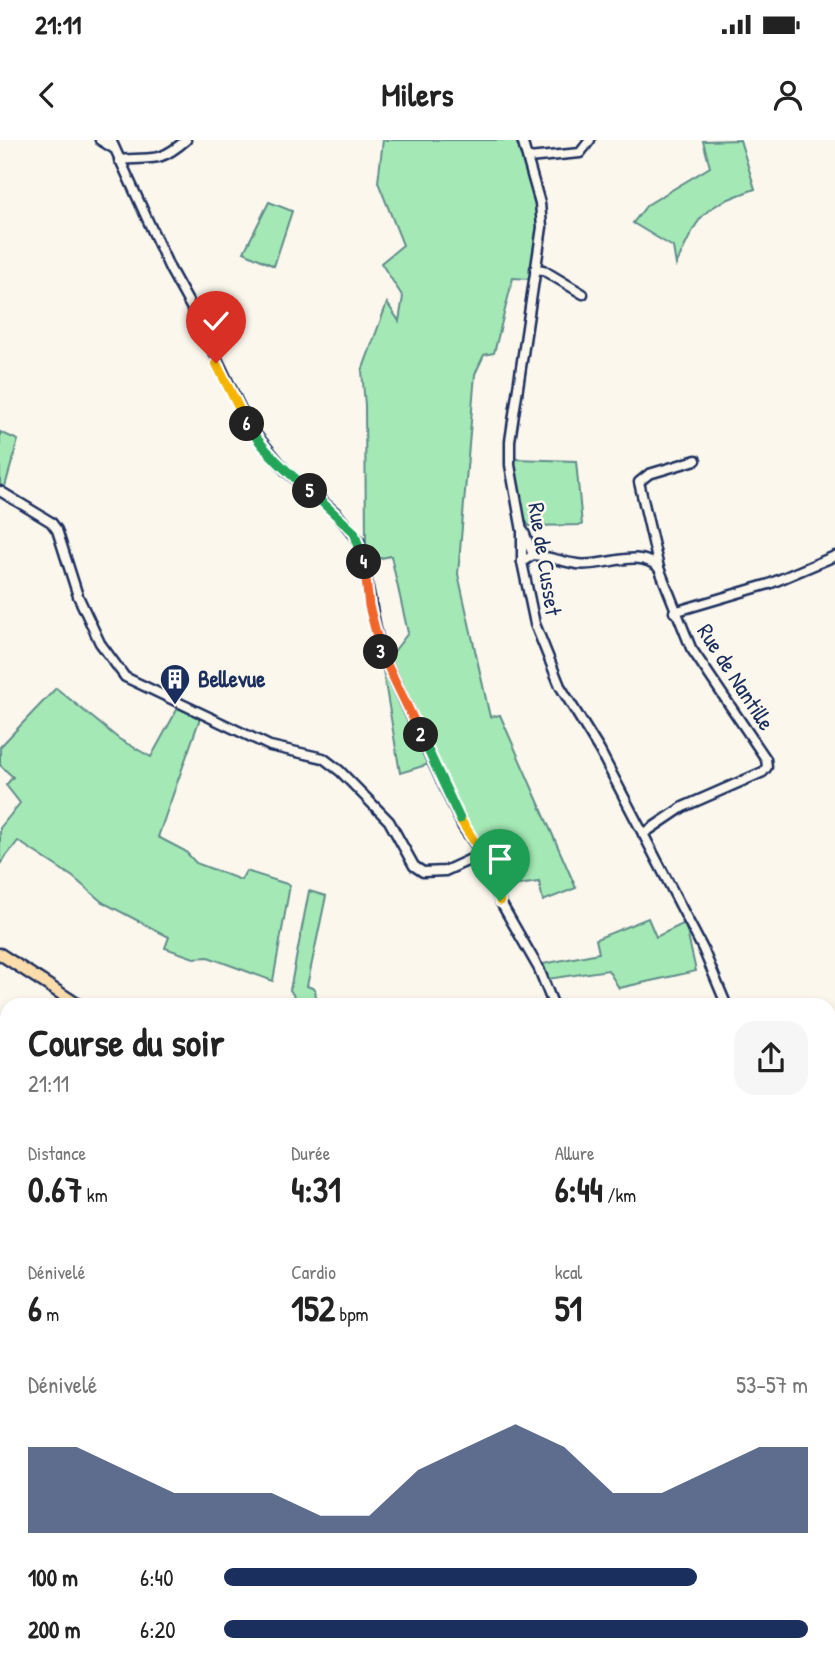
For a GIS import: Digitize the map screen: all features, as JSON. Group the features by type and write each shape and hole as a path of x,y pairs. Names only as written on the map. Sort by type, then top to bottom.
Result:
{"main road":[{"path":"0,954 68,998"}],"street":[{"path":"100,140 112,144 170,269 201,325 216,363 257,440 286,471 336,513 359,541 380,649 463,827 482,854 500,901 539,969 551,998"},
{"path":"120,160 146,161 160,158 186,140"},
{"name":"Rue de Cusset","path":"522,140 540,203 542,227 510,441 510,465 522,531 522,562 527,595 553,670 600,751 703,948 724,998"},
{"path":"528,158 579,153 590,140"},
{"path":"535,269 583,294"},
{"name":"Rue de Nantille","path":"643,834 683,807 763,772 768,763 691,648 674,612 654,547 639,482 649,474 696,460"},
{"path":"0,491 51,522 57,530 83,607 100,643 125,677 270,746 323,758 340,771 389,821 414,866 423,872 445,871 482,854"},
{"path":"522,531 533,555"},
{"path":"647,558 654,547"},
{"path":"522,562 533,555 578,564 647,558 659,568"},
{"path":"674,612 769,583 835,556"}],"green space":[{"path":"383,140 519,140 536,201 538,227 529,279 513,278 494,353 484,355 475,374 458,574 490,717 500,715 576,888 543,901 539,882 499,888 486,853 466,823 436,762 400,773 381,658 389,658 408,633 391,556 367,561 366,541 365,405 362,371 387,303 399,321 403,297 381,263 403,245 378,182"},
{"path":"740,140 755,189 723,202 704,215 697,223 676,265 673,247 633,223 647,205 710,167 703,141"},
{"path":"269,202 292,211 274,266 244,252"},
{"path":"0,432 18,440 4,490 0,488"},
{"path":"514,459 576,461 582,525 529,526 523,516"},
{"path":"56,688 119,739 151,757 179,706 200,718 158,837 185,851 196,863 241,880 246,871 290,885 273,981 208,957 194,958 165,948 169,937 102,902 73,877 18,841 0,864 0,828 20,803 6,785 13,777 0,765 0,747"},
{"path":"309,891 326,896 307,986 315,989 316,998 295,998 290,990"},
{"path":"648,918 656,937 685,923 696,971 619,988 608,970 548,979 543,964 599,953 596,939"}],"place":[{"name":"Bellevue","path":"175,706"}],"route":[{"path":"216,363 257,440 286,471 346,522 359,541 369,606 380,649 404,695 463,827 486,860 500,901"}]}
